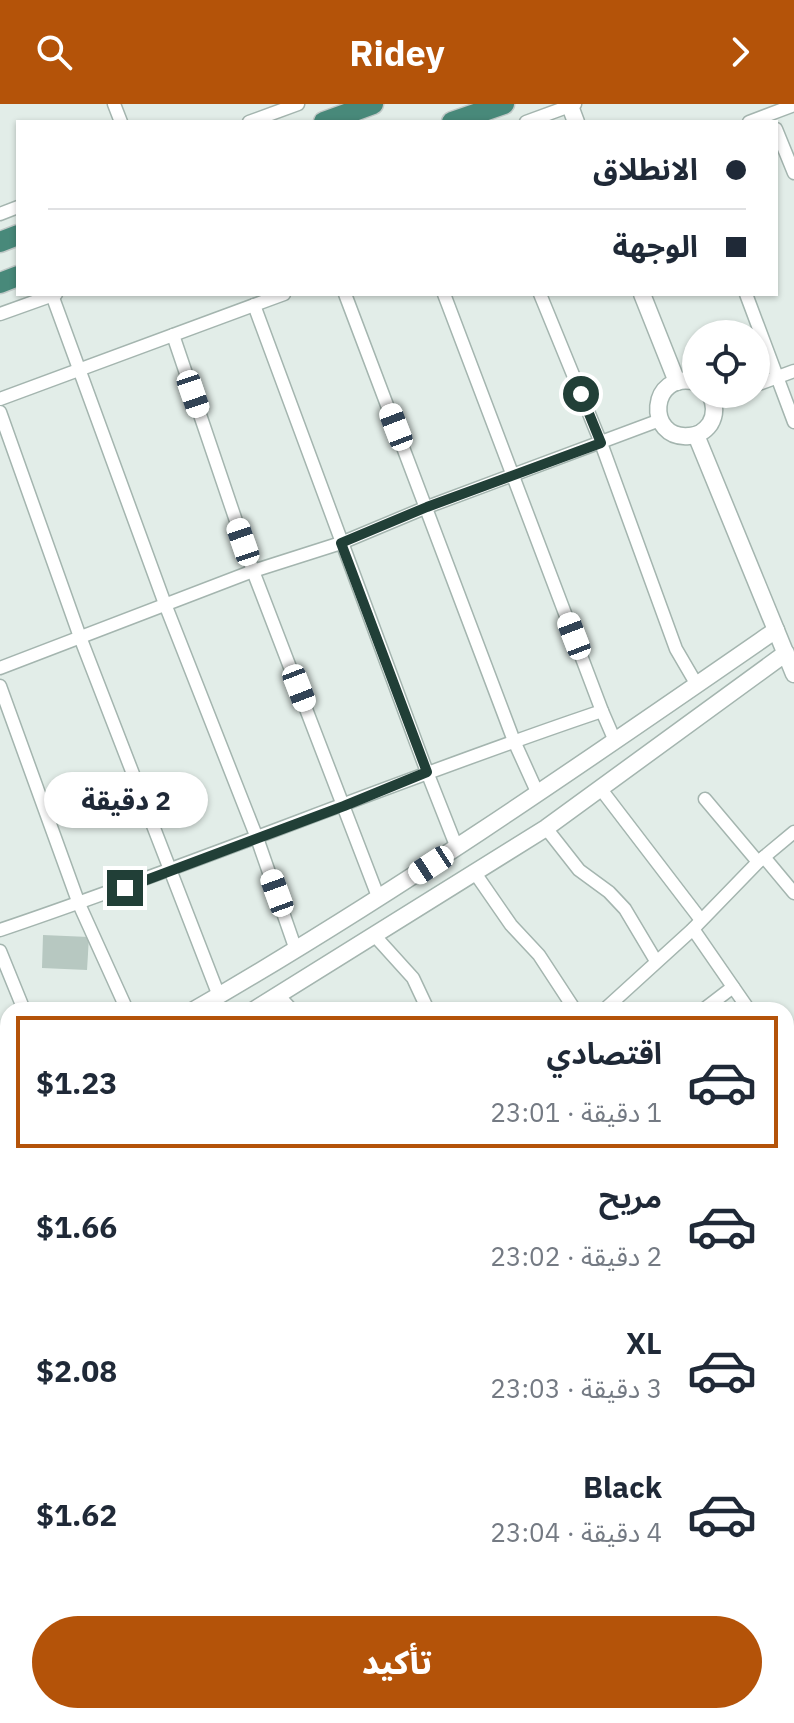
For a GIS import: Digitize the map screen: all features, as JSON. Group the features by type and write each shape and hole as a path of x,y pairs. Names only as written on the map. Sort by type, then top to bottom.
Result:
{"highway":[{"path":"329,120 373,104"},
{"path":"458,120 504,104"}],"street":[{"path":"254,120 298,104"},
{"path":"771,118 794,105"},
{"path":"535,120 573,111"},
{"path":"778,134 794,173"},
{"path":"0,314 51,296"},
{"path":"54,296 165,604 257,838 296,950"},
{"path":"0,399 279,296"},
{"path":"346,296 514,741 538,794"},
{"path":"445,296 615,741"},
{"path":"541,296 601,443 676,649 697,685"},
{"path":"643,296 677,382"},
{"path":"747,296 794,422"},
{"path":"254,305 457,848"},
{"path":"173,335 253,571 379,899 392,925"},
{"path":"770,380 794,371"},
{"path":"682,382 667,387 658,407 660,420 674,434 685,437 705,430 712,421 715,408"},
{"path":"0,412 80,637 219,996"},
{"path":"0,668 253,571 341,543 427,507 660,420"},
{"path":"696,435 784,640 794,674"},
{"path":"208,1002 379,899 697,685 784,640"},
{"path":"268,1002 546,828 784,640"},
{"path":"0,686 79,904 123,1002"},
{"path":"0,930 170,872 427,772 602,711"},
{"path":"600,788 697,924 743,1002"},
{"path":"705,799 794,893"},
{"path":"546,828 579,870 609,892 625,909 656,961"},
{"path":"612,1002 794,832"},
{"path":"475,873 511,925 539,955 570,1002"},
{"path":"375,936 413,978 424,1002"},
{"path":"0,951 21,1002"},
{"path":"713,1002 733,987"},
{"path":"279,996 285,1002"}],"building":[{"path":"43,935 89,937 87,970 42,968"}],"route":[{"path":"125,888 427,772 341,543 427,507 601,443 581,394"}]}
